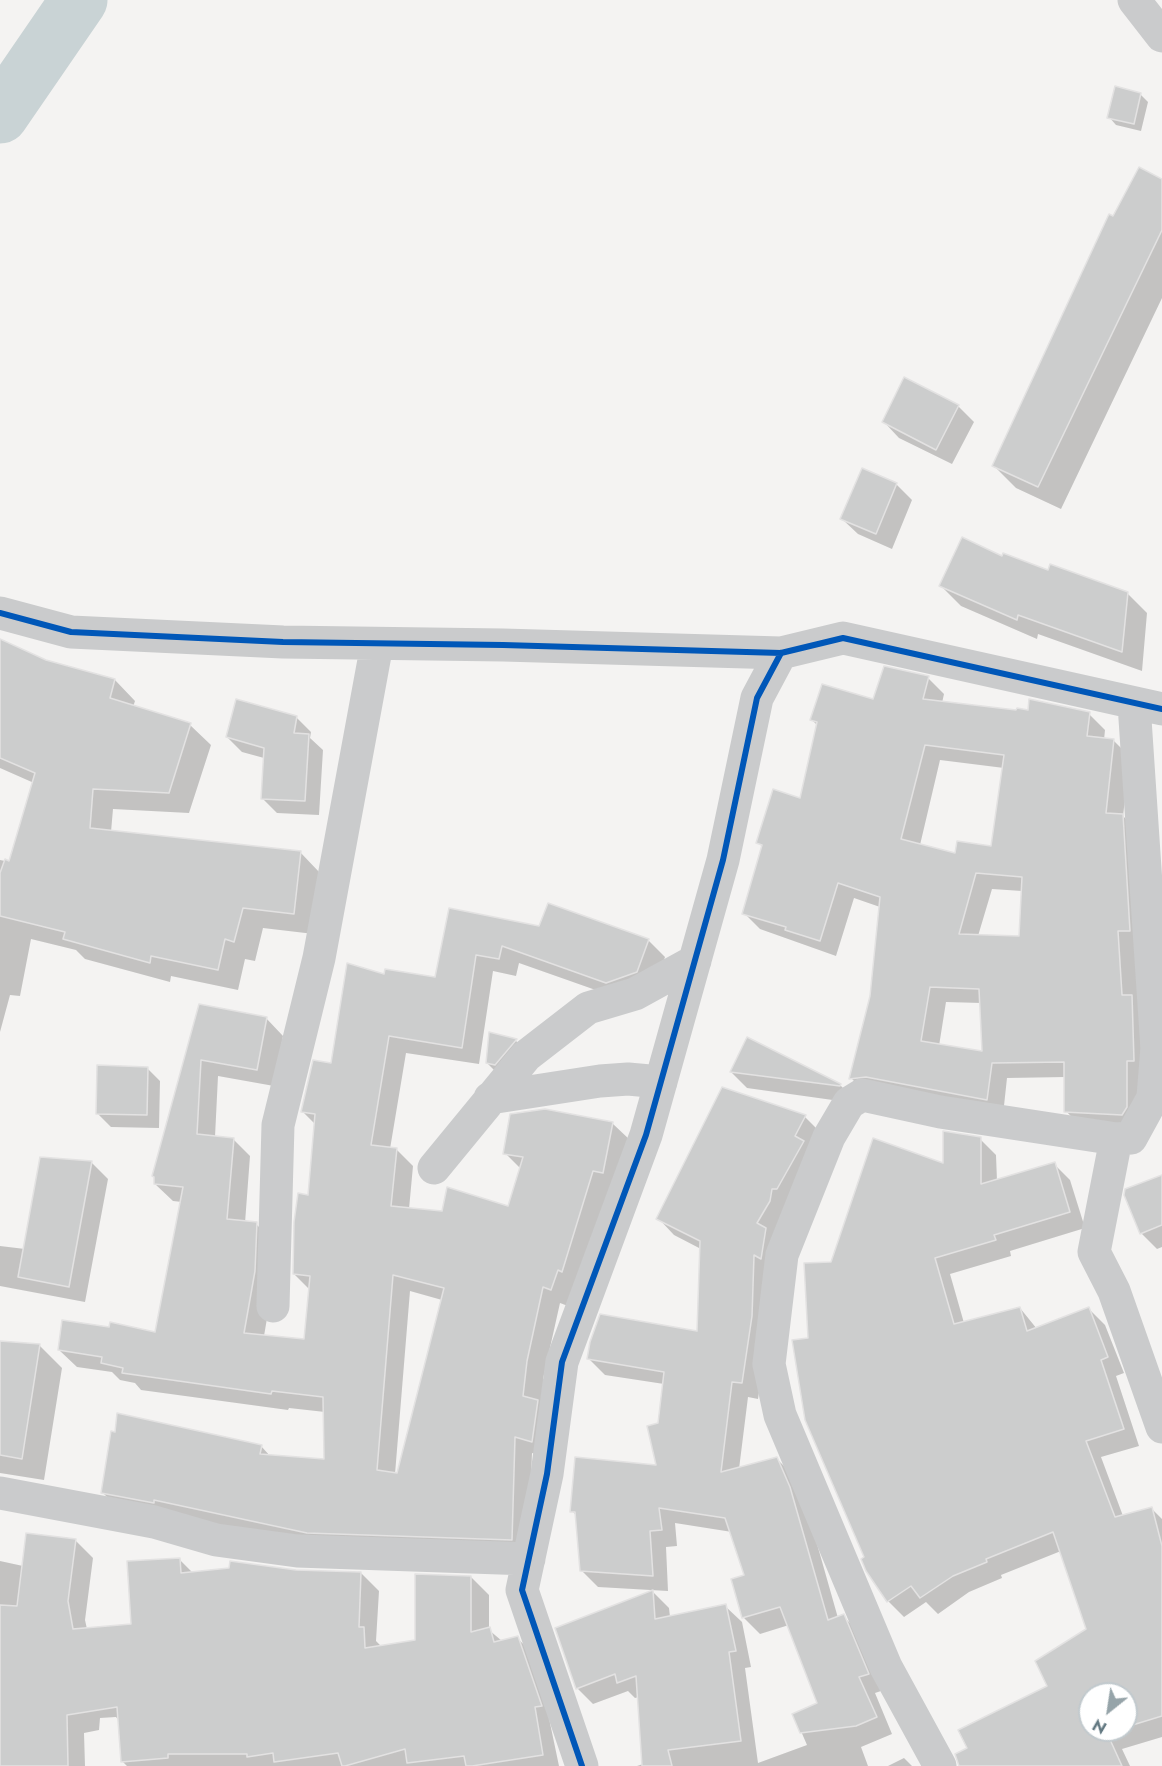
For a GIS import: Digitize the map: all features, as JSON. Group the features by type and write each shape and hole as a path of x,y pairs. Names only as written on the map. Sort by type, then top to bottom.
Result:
{"street":[{"path":"1134,0 1162,36"},
{"path":"0,613 71,632 377,644 781,653 843,638 1148,706 1157,1048 1153,1098 1131,1138 1116,1139 940,1113 862,1095 849,1103 829,1137 782,1255 769,1364 780,1415 886,1667 940,1766"},
{"path":"273,1306 278,1125 319,958 377,644"},
{"path":"582,1766 522,1590 547,1474 562,1362 646,1135 723,860 757,698 781,653"},
{"path":"434,1168 526,1056 588,1008 635,994 695,962"},
{"path":"490,1098 628,1078 661,1082"},
{"path":"1116,1139 1094,1252 1114,1291 1162,1428"},
{"path":"0,1493 154,1522 216,1540 274,1548 529,1559"}],"building":[{"path":"1115,86 1141,93 1134,124 1107,118"},
{"path":"1139,167 1162,179 1162,230 1038,487 992,466 1109,214 1113,216"},
{"path":"904,377 959,405 936,450 882,422"},
{"path":"862,468 897,483 876,534 840,519"},
{"path":"962,537 1002,556 1003,553 1048,570 1050,564 1128,592 1122,652 1018,615 1017,620 939,586"},
{"path":"0,639 46,660 115,679 110,698 191,723 169,793 93,789 90,828 301,851 294,914 243,908 234,942 225,939 218,970 151,956 150,963 63,939 65,932 0,916 0,873 5,859 9,861 35,773 0,758"},
{"path":"884,666 929,676 923,699 1028,710 1029,699 1090,712 1087,736 1114,739 1106,813 1123,814 1130,931 1118,931 1122,995 1132,995 1134,1061 1127,1061 1127,1107 1122,1115 1064,1112 1064,1062 992,1063 987,1100 866,1077 849,1079 870,996 880,897 838,883 820,941 785,930 786,927 742,914 762,845 756,843 773,789 800,798 817,722 810,720 822,684 873,699","holes":["925,745 1004,755 991,846 957,841 955,853 901,839","976,873 1022,877 1019,936 959,934","930,987 979,989 982,1051 921,1041"]},
{"path":"236,699 297,716 294,733 309,734 305,801 261,799 264,748 226,737"},
{"path":"548,903 649,939 637,972 606,983 502,946 499,959 476,955 462,1048 389,1036 371,1145 397,1148 391,1206 442,1211 447,1187 508,1206 523,1157 503,1154 510,1114 545,1109 613,1122 603,1173 593,1171 562,1272 558,1270 551,1290 543,1287 527,1361 523,1396 538,1400 532,1442 515,1437 512,1540 307,1533 154,1500 154,1503 101,1493 111,1431 115,1432 117,1413 262,1445 260,1454 324,1459 323,1397 272,1391 271,1394 122,1373 123,1368 101,1363 102,1357 58,1350 62,1320 109,1327 110,1322 155,1332 183,1187 154,1184 152,1176 199,1004 267,1017 257,1070 201,1060 197,1134 234,1138 227,1219 257,1222 255,1271 244,1333 304,1339 310,1276 293,1274 294,1222 298,1193 308,1195 315,1114 301,1112 313,1060 331,1063 347,963 384,974 385,969 435,977 449,908 539,926","holes":["393,1275 444,1288 397,1473 377,1470"]},
{"path":"489,1032 517,1039 495,1065 486,1063"},
{"path":"747,1037 841,1084 840,1086 730,1072"},
{"path":"97,1065 148,1067 147,1115 96,1114"},
{"path":"722,1087 806,1115 795,1136 804,1141 777,1189 772,1189 770,1201 757,1223 766,1228 761,1259 754,1255 752,1316 742,1383 732,1382 721,1472 777,1457 790,1487 828,1620 844,1614 869,1674 859,1677 877,1717 856,1726 800,1733 792,1714 817,1703 780,1607 742,1618 731,1579 744,1575 725,1518 659,1508 662,1530 650,1531 653,1576 580,1571 575,1512 570,1512 575,1457 656,1465 647,1426 658,1423 664,1372 587,1359 590,1342 600,1314 697,1331 700,1241 656,1219"},
{"path":"943,1131 981,1137 981,1184 1055,1162 1070,1212 994,1235 996,1240 935,1258 954,1324 1020,1307 1027,1331 1089,1307 1108,1357 1101,1360 1124,1429 1086,1441 1115,1517 1152,1507 1162,1546 1162,1716 1138,1723 1138,1682 1078,1682 1078,1742 1111,1742 1122,1766 959,1766 955,1754 967,1748 958,1730 1047,1686 1035,1661 1086,1629 1053,1532 986,1559 987,1562 953,1576 920,1598 911,1586 887,1602 866,1571 861,1559 864,1557 805,1420 792,1340 808,1338 804,1263 831,1262 873,1138 943,1163"},
{"path":"40,1157 92,1161 69,1287 18,1277"},
{"path":"1162,1175 1162,1225 1140,1234 1124,1195 1125,1189"},
{"path":"0,1341 40,1344 22,1459 0,1455"},
{"path":"26,1533 76,1539 68,1601 73,1629 131,1624 127,1561 180,1558 181,1573 229,1568 230,1561 296,1570 361,1572 359,1627 364,1627 365,1648 415,1640 415,1574 471,1576 471,1632 490,1627 494,1642 518,1636 542,1706 535,1707 543,1755 472,1766 466,1766 464,1756 407,1763 405,1749 345,1766 342,1766 338,1753 274,1762 273,1753 247,1757 247,1754 168,1754 168,1758 121,1762 117,1707 67,1715 68,1766 0,1766 0,1605 17,1606"},
{"path":"653,1590 655,1619 726,1604 736,1651 729,1652 741,1741 668,1750 672,1766 642,1766 636,1676 617,1683 615,1674 576,1689 555,1628"}],"waterway":[{"path":"0,115 79,0"}],"cycle path":[{"path":"0,613 71,632 283,642 503,645 781,653 843,638 1162,709"},
{"path":"582,1766 522,1590 547,1474 562,1362 646,1135 723,860 757,698 781,653"}]}
